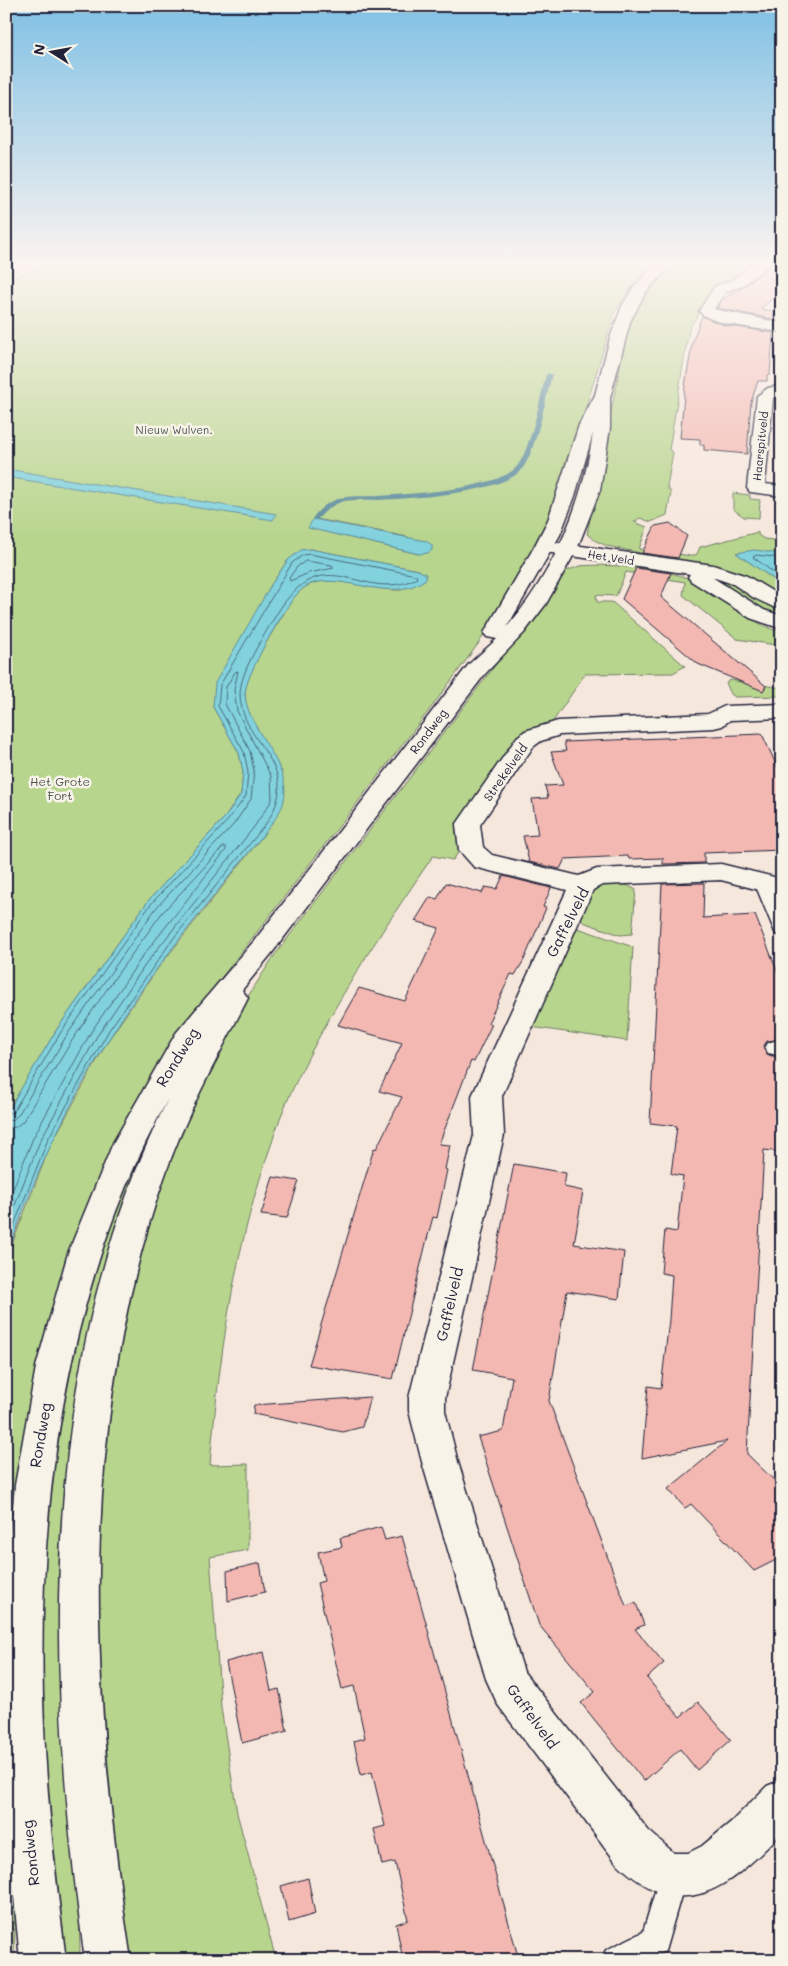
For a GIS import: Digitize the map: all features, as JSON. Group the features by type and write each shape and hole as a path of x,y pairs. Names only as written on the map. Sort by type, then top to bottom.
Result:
{"main road":[{"name":"Rondweg","path":"476,668 498,626 546,546 563,503 587,424 602,397 612,353"},
{"name":"Haarspitveld","path":"782,390 774,391 765,396 756,488 782,491"},
{"name":"Rondweg","path":"43,1960 26,1825 20,1684 24,1551 39,1434 70,1302 83,1259 128,1144 153,1096 189,1036 252,961 476,668 516,630 567,550 586,508 599,457 604,426 602,397"},
{"name":"Het Veld","path":"546,546 730,576 782,605"},
{"name":"Het Veld","path":"676,568 707,581 757,614 782,623"},
{"name":"Strekelveld","path":"582,885 483,861 471,850 468,825 525,742 533,736 558,728 714,721 725,713 782,711"},
{"name":"Gaffelveld","path":"673,1875 652,1864 632,1846 512,1691 506,1679 451,1500 427,1412 427,1398 489,1135 487,1096 582,885 597,877 721,872 773,886"},
{"name":"Rondweg","path":"108,1960 87,1804 78,1662 81,1534 85,1475 95,1395 112,1304 148,1178 183,1096 252,961"},
{"path":"673,1875 696,1873 720,1861 782,1801"}],"lane":[{"path":"773,886 782,930"},
{"path":"616,1960 655,1940 673,1875"}],"green space":[{"name":"Nieuw Wulven.","path":"6,353 602,353 558,500 511,593 478,644 434,704 191,1017 134,1108 6,1598 7,1257 50,1146 107,1042 158,968 264,834 282,772 253,723 245,693 257,659 294,597 304,587 317,582 330,581 389,590 402,590 418,570 310,549 288,560 271,585 251,622 213,707 239,753 243,772 241,794 226,816 148,901 57,1029 6,1114","holes":["317,519 408,537 419,554 310,528"]},
{"path":"623,353 685,353 669,450 673,452 667,487 671,493 667,515 651,522 640,518 634,522 647,527 639,549 692,556 697,554 700,547 758,532 758,535 764,539 782,541 782,554 736,553 782,585 782,601 708,567 607,546 594,540 587,534"},
{"path":"733,493 750,495 750,499 760,500 759,518 744,517 733,509"},
{"path":"604,565 636,568 667,572 693,580 725,598 755,621 782,632 782,646 737,639 683,595 685,582 626,572 616,596 596,595 597,602 612,602 685,666 673,673 585,674 552,723 544,727 453,860 433,856 392,916 334,1009 300,1073 285,1106 255,1195 236,1270 223,1347 210,1465 248,1464 248,1550 210,1557 221,1707 237,1813 276,1960 126,1960 109,1853 94,1559 119,1315 162,1170 234,1018 274,956 538,609 563,572 580,566"},
{"path":"712,576 718,576 782,609 782,619 766,614"},
{"path":"730,680 782,688 782,696 735,697 731,694 726,683"},
{"path":"619,884 636,890 632,934 620,935 583,922 580,918 593,891 603,886"},
{"path":"575,927 633,947 627,1041 531,1027"},
{"path":"206,1024 110,1270 79,1900 80,1960 56,1960 38,1788 47,1454 105,1223"},
{"path":"6,1774 15,1920 14,1960 6,1960"}],"water":[{"path":"6,469 276,514 273,520 6,477"},
{"path":"313,519 426,541 432,545 432,550 428,553 419,554 308,528"},
{"path":"310,549 418,570 426,574 426,579 410,587 393,590 324,581 309,585 297,594 283,614 258,659 246,686 245,695 248,709 254,722 283,776 285,790 280,811 264,834 159,966 112,1034 90,1070 70,1107 35,1182 6,1260 6,1114 57,1029 148,901 226,816 241,794 243,772 239,753 213,707 215,683 271,585 288,560 301,550"},
{"path":"754,550 782,554 782,585 736,553"}],"building":[{"path":"691,353 772,353 770,375 767,375 767,381 758,381 751,402 747,454 704,450 704,445 700,445 700,439 680,438 685,385"},
{"path":"670,523 687,536 678,558 642,553 655,526"},
{"path":"636,568 671,573 661,597 766,686 763,691 698,664 622,599"},
{"path":"762,734 782,777 782,850 704,853 704,863 663,864 663,858 629,859 628,856 565,859 560,869 529,862 523,836 538,835 532,799 548,798 545,786 563,785 551,752 566,751 564,742"},
{"path":"503,876 551,888 543,907 546,908 524,960 515,975 511,974 488,1023 492,1024 474,1062 471,1061 439,1144 450,1145 445,1169 447,1170 437,1218 433,1217 393,1379 309,1365 374,1148 376,1149 402,1097 379,1091 402,1043 338,1025 359,988 405,1001 439,928 415,921 430,897 437,899 446,883 482,893 485,887 497,889"},
{"path":"704,883 703,918 755,915 782,983 782,1040 767,1041 763,1047 768,1055 782,1058 782,1152 764,1150 747,1454 782,1488 782,1557 754,1571 691,1504 685,1508 668,1489 727,1441 642,1458 648,1386 661,1388 669,1320 672,1275 661,1273 665,1230 677,1232 683,1176 671,1174 677,1126 650,1123 662,884"},
{"path":"514,1164 566,1173 564,1187 583,1191 574,1244 624,1252 619,1299 567,1291 549,1401 626,1606 636,1603 644,1625 635,1629 664,1663 647,1678 680,1717 698,1702 731,1740 697,1770 680,1749 644,1781 581,1703 595,1692 539,1625 478,1437 503,1431 512,1377 473,1370"},
{"path":"273,1177 299,1181 287,1218 261,1215"},
{"path":"370,1397 362,1427 343,1432 253,1414 254,1405"},
{"path":"381,1527 385,1540 402,1536 519,1960 430,1960 425,1957 403,1960 396,1924 408,1920 395,1862 382,1865 374,1829 385,1826 372,1772 361,1775 354,1741 365,1738 354,1686 342,1689 317,1583 324,1581 318,1552 342,1547 340,1538"},
{"path":"260,1563 265,1592 228,1601 227,1571"},
{"path":"263,1652 271,1691 279,1689 287,1731 242,1743 226,1662"},
{"path":"308,1878 315,1914 289,1922 281,1886"}],"waterway":[{"path":"315,519 325,507 341,500 435,493 487,484 506,478 519,469 523,463 549,375"}],"park label":[{"name":"Het Grote Fort","path":"60,788"}]}
